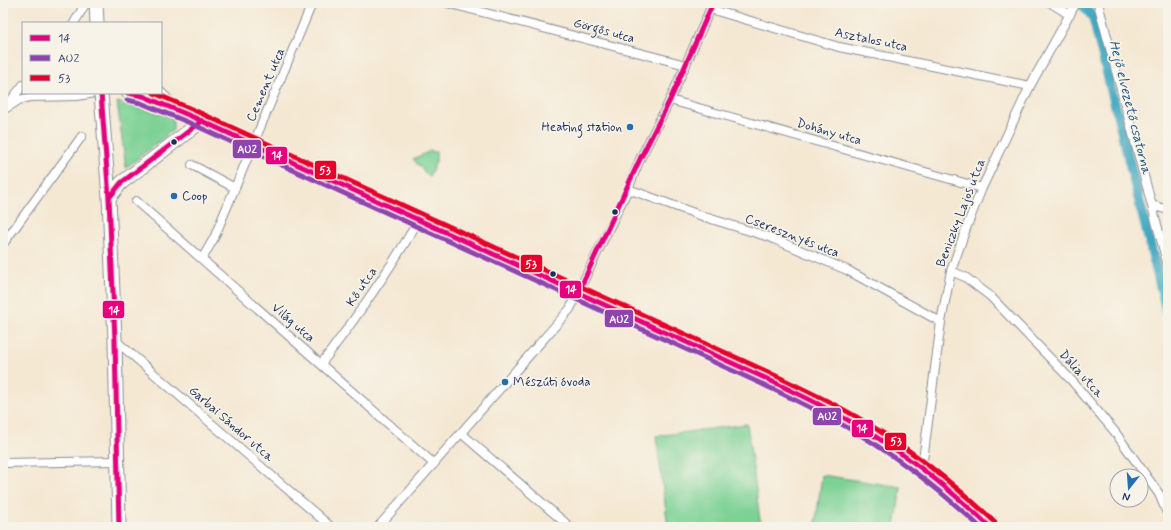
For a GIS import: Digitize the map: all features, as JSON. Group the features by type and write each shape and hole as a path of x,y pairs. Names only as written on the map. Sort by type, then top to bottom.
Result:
{"main road":[{"path":"101,94 109,198 115,340 119,527"},
{"path":"133,94 143,96 202,121 418,221 765,378 822,406 889,445 922,468 943,484 990,527"},
{"path":"159,94 176,110"},
{"path":"109,198 121,183 202,121"}],"street":[{"path":"75,22 86,3"},
{"name":"Görgős utca","path":"447,3 686,65"},
{"path":"1051,3 1073,9"},
{"path":"1098,3 1168,266"},
{"name":"Cement utca","path":"202,259 214,238 311,6"},
{"path":"378,527 570,310 628,189 640,159 670,100 712,6"},
{"name":"Asztalos utca","path":"712,6 839,46 1030,86"},
{"name":"Beniczky Lajos utca","path":"922,468 941,322 951,271 982,188 1030,86 1073,9"},
{"path":"3,110 22,86"},
{"path":"3,110 18,100 30,97 77,96 90,94"},
{"name":"Dohány utca","path":"670,100 982,188"},
{"path":"3,244 82,136"},
{"path":"192,165 235,188"},
{"name":"Cseresznyés utca","path":"628,189 705,217 769,237 847,270 941,322"},
{"name":"Világ utca","path":"136,201 434,464"},
{"path":"1152,205 1168,210"},
{"name":"Kő utca","path":"321,364 349,327 398,256 418,221"},
{"name":"Dália utca","path":"951,271 965,278 990,296 1072,381 1115,432 1159,494 1168,516"},
{"name":"Garbai Sándor utca","path":"115,340 331,527"},
{"path":"461,433 570,527"},
{"path":"3,463 118,461"}],"green space":[{"path":"117,102 173,117 173,130 126,168"},
{"path":"430,151 436,152 436,161 429,177 413,159"},
{"path":"747,424 761,527 668,527 656,436"},
{"path":"822,475 901,487 895,527 815,527"}],"waterway":[{"name":"Hejő elvezető csatorna","path":"1081,3 1093,17 1168,316"}],"transit line":[{"name":"14","path":"578,293 640,159 670,100 713,3"},
{"name":"14","path":"101,94 109,198 115,340 119,527"},
{"name":"14","path":"133,94 143,96 193,117 806,398 860,427 889,445 948,490 990,527"},
{"name":"53","path":"156,94 768,372 824,399 894,440 953,485 995,522"},
{"name":"AU2","path":"127,100 141,103 190,123 803,404 857,433 899,460 941,492 980,527"},
{"name":"14","path":"109,198 121,183 202,121"}],"place":[{"name":"Heating station","path":"630,127"},
{"name":"Coop","path":"174,196"},
{"name":"Mészúti óvoda","path":"505,382"}]}
